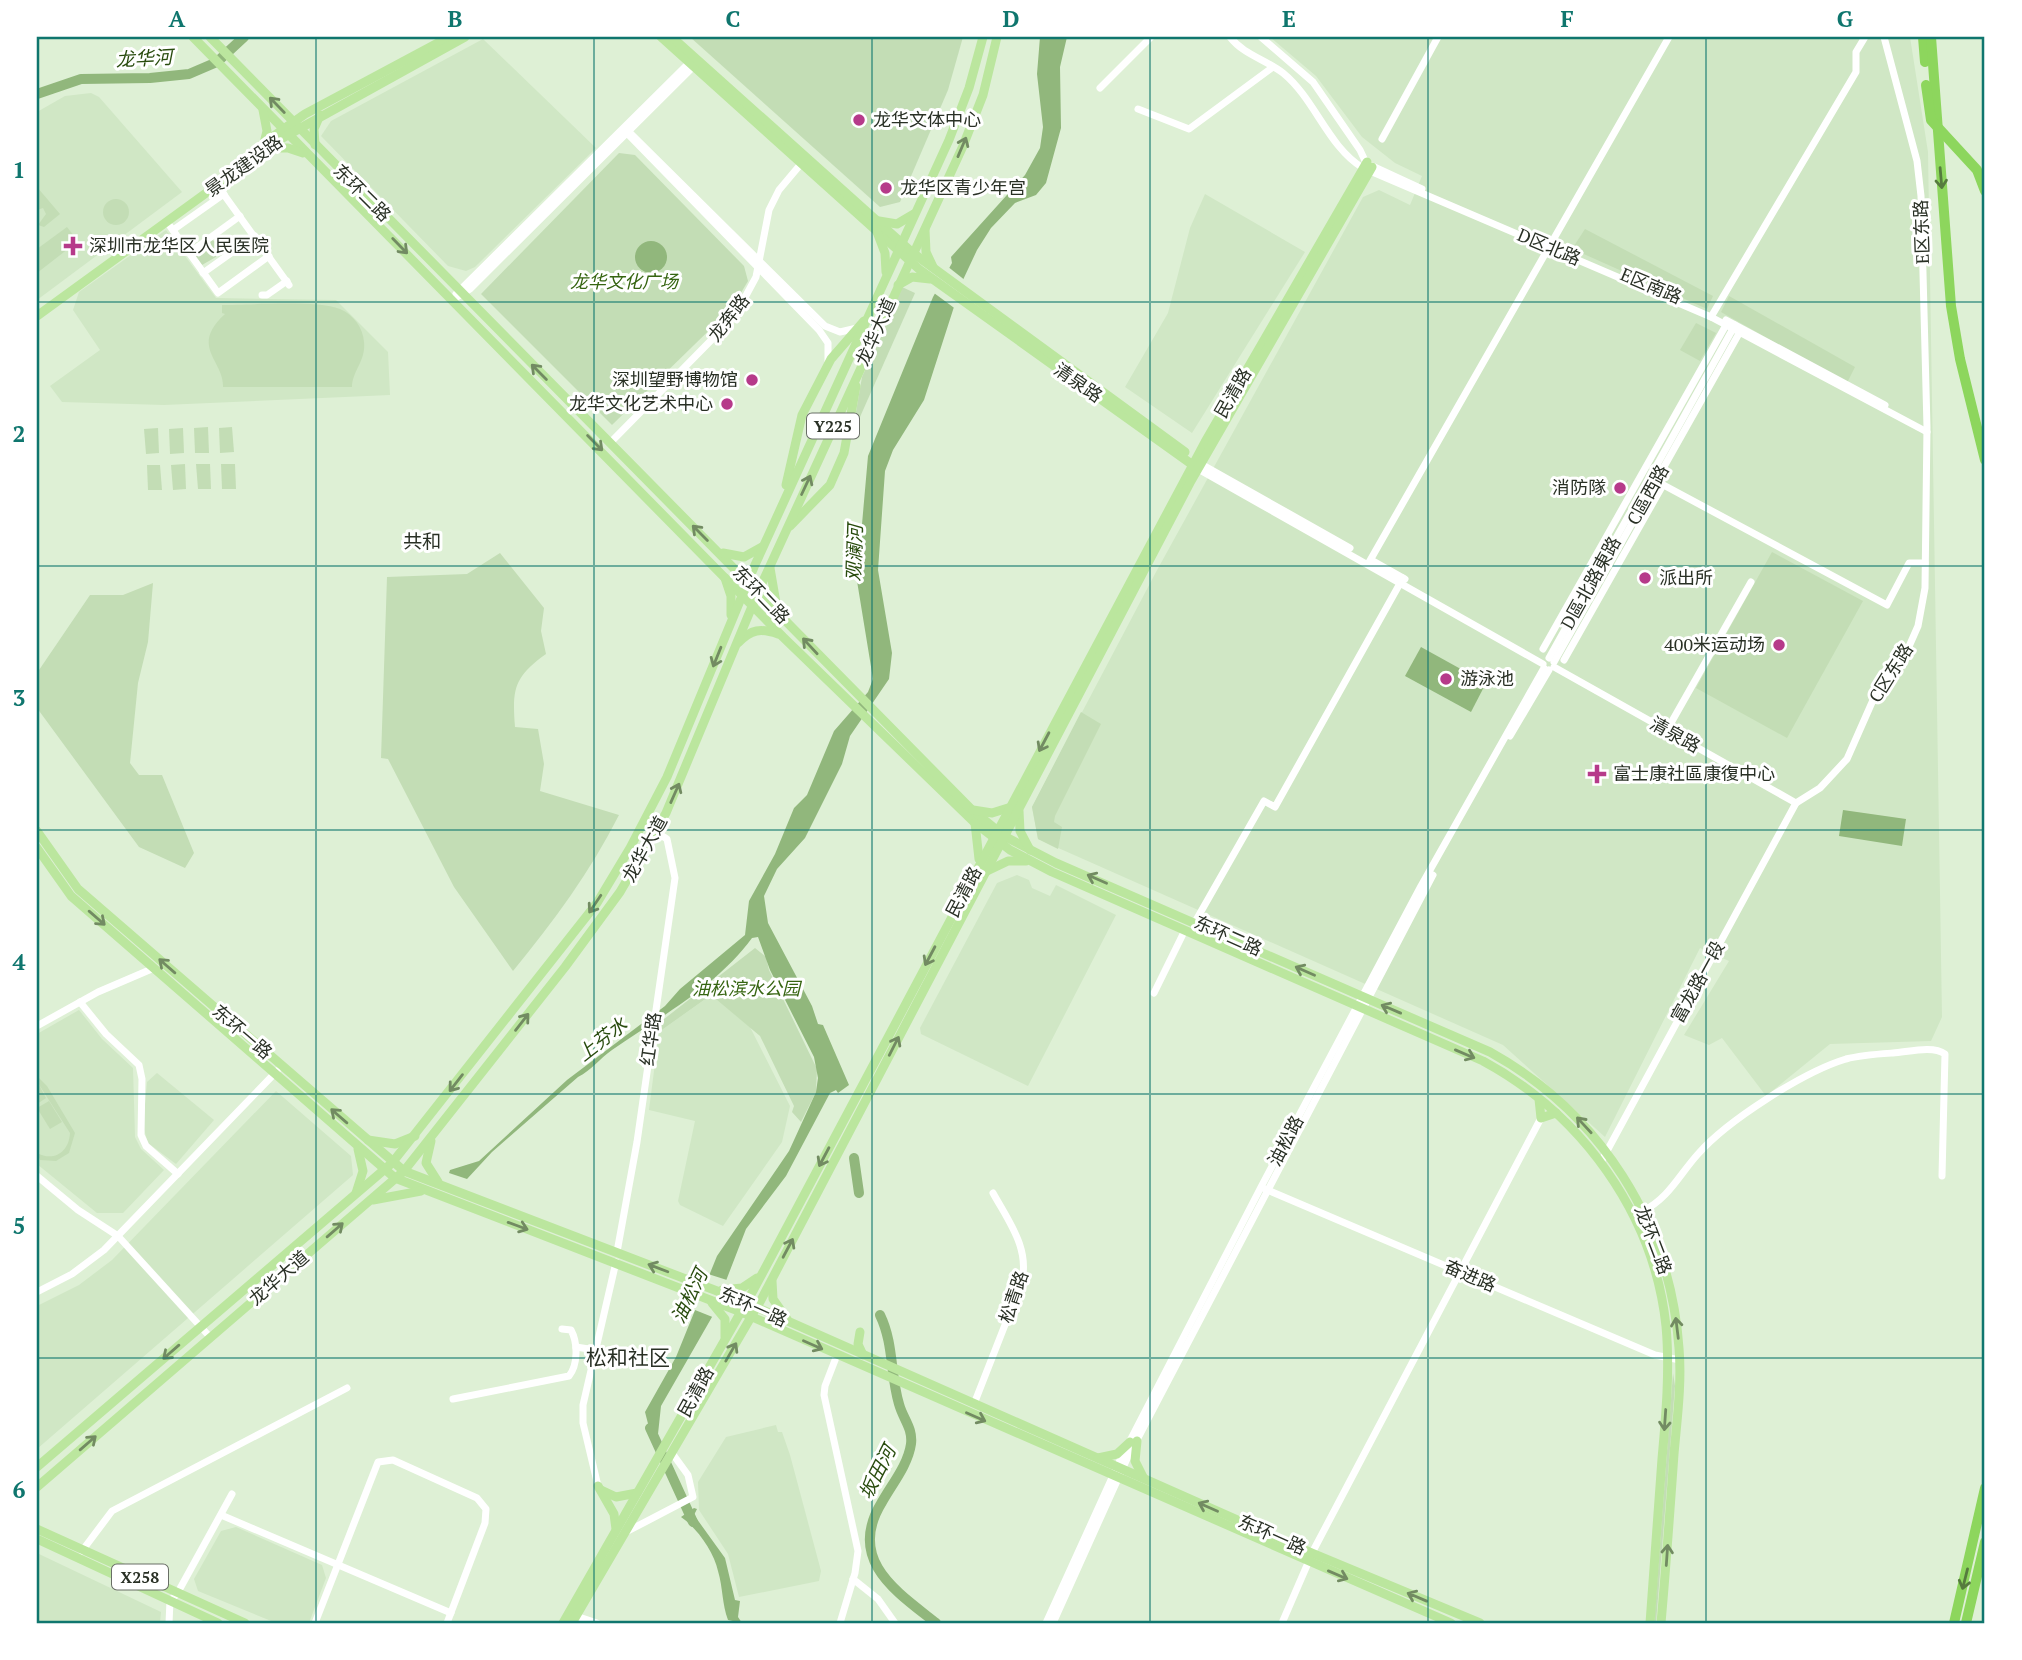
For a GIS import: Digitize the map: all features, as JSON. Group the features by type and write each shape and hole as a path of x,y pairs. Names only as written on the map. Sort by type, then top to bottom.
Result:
{"highway":[{"path":"1923,37 1931,120 1977,170 1985,191"},
{"path":"1931,37 1951,306 1966,387 1985,460"},
{"path":"1954,1623 1985,1488"},
{"path":"1965,1623 1985,1542"}],"main road":[{"name":"东环二路","path":"210,37 719,551 854,698 975,823 1031,852 1365,997"},
{"name":"景龙建设路","path":"37,309 285,132 449,37"},
{"name":"景龙建设路","path":"296,125 320,115 466,37"},
{"name":"清泉路","path":"661,37 800,165 876,224"},
{"name":"清泉路","path":"672,37 911,257 1197,464"},
{"name":"龙华大道","path":"37,1467 388,1167 575,933 630,848 667,777 742,593 959,116 983,37"},
{"name":"龙华大道","path":"37,1487 400,1175 599,924 656,832 771,562 973,122 997,37"},
{"name":"东环二路","path":"197,40 783,637 854,698"},
{"path":"263,108 268,131 265,146 288,148 307,155"},
{"path":"316,146 314,129 320,115"},
{"name":"景龙建设路","path":"37,316 217,185 265,146"},
{"name":"民清路","path":"999,836 1008,808 1197,464 1368,168"},
{"path":"887,276 885,253 876,224 897,224 917,210"},
{"path":"897,285 912,277 934,275 926,252 925,227"},
{"path":"782,504 799,424 827,365 869,314"},
{"path":"786,531 830,485 844,453 857,374"},
{"name":"民清路","path":"563,1623 746,1303 999,836 1018,811 1197,464"},
{"path":"719,551 744,557 763,546"},
{"path":"771,562 772,589 779,614"},
{"path":"723,573 731,596 731,622"},
{"path":"735,647 747,634 758,630 783,637"},
{"name":"东环二路","path":"877,722 999,836 1033,863 1360,1008"},
{"path":"971,809 992,813 1008,808"},
{"path":"1018,811 1020,831 1031,852"},
{"path":"975,823 982,868 1008,861 1033,863"},
{"name":"东环一路","path":"37,831 78,889 282,1066 388,1167 426,1192 726,1292 746,1303 753,1312 837,1355 914,1378 1312,1553 1480,1623"},
{"name":"东环一路","path":"37,848 71,896 275,1074 359,1141"},
{"name":"民清路","path":"574,1620 773,1276 982,868"},
{"name":"龙环二路","path":"1365,997 1459,1037 1514,1065 1561,1102 1607,1151 1643,1210 1669,1282 1680,1360 1661,1623"},
{"name":"龙环二路","path":"1360,1008 1483,1061 1508,1075 1556,1114 1601,1162 1635,1219 1652,1263 1664,1312 1668,1360 1650,1623"},
{"path":"1539,1099 1541,1118 1556,1114"},
{"path":"353,1196 363,1171 359,1141 388,1145 416,1135"},
{"path":"433,1136 426,1160 435,1181"},
{"name":"东环一路","path":"400,1175 435,1181 616,1257 720,1307 753,1312 796,1326 864,1356 914,1390 1451,1623"},
{"path":"368,1201 402,1192 426,1192"},
{"path":"726,1292 747,1286 763,1272"},
{"path":"773,1276 771,1290 775,1304 796,1326"},
{"path":"720,1307 726,1322 724,1342"},
{"path":"860,1332 858,1343 864,1356"},
{"path":"1097,1458 1117,1454 1134,1441"},
{"path":"1134,1441 1136,1467 1147,1480"},
{"path":"598,1486 606,1494 616,1497 638,1492"},
{"path":"598,1486 614,1514 614,1534"},
{"name":"X258","path":"38,1531 82,1551 218,1623"},
{"name":"X258","path":"38,1531 173,1598 245,1623"}],"street":[{"path":"1100,88 1151,37"},
{"path":"1230,37 1248,54 1273,67 1297,87 1346,154 1368,168"},
{"path":"1261,37 1312,82 1368,168"},
{"path":"1382,139 1438,37"},
{"path":"1369,561 1669,37"},
{"path":"1865,37 1856,52 1856,72 1712,315 1927,430"},
{"name":"E区东路","path":"1884,37 1917,161 1922,196 1927,430"},
{"path":"453,300 692,64"},
{"path":"1139,109 1189,129 1273,67"},
{"path":"626,131 824,337 829,350 827,365"},
{"name":"龙奔路","path":"610,443 726,327 746,297 759,267 769,209 779,190 800,165"},
{"name":"D区北路","path":"1368,168 1549,245"},
{"path":"217,185 288,283 262,295"},
{"path":"173,230 224,194"},
{"path":"189,253 240,216"},
{"path":"167,222 218,293 269,256"},
{"path":"203,273 255,236"},
{"name":"E区南路","path":"1549,245 1712,315"},
{"path":"759,267 825,326 840,332 857,328"},
{"path":"1544,649 1618,520 1735,328"},
{"name":"C區西路","path":"1548,664 1660,483 1735,328"},
{"name":"D區北路東路","path":"1548,664 1735,328"},
{"name":"C区东路","path":"1796,803 1820,788 1847,759 1877,691 1903,660 1918,626 1926,588 1927,430"},
{"name":"清泉路","path":"1197,464 1796,803"},
{"path":"1660,483 1656,497 1636,534 1564,660 1660,483"},
{"path":"1660,483 1886,606 1909,563 1925,563"},
{"path":"1195,922 1264,801 1275,807 1402,580"},
{"path":"1667,730 1751,582"},
{"name":"油松路","path":"1046,1623 1120,1468 1264,1189 1365,997 1548,664"},
{"name":"富龙路一段","path":"1601,1162 1796,803"},
{"name":"红华路","path":"598,1486 582,1411 616,1257 639,1132 675,878 667,839 656,832"},
{"path":"1154,993 1185,930"},
{"path":"37,1026 80,1002 154,968"},
{"path":"80,1002 106,1034 139,1065 142,1079 141,1135 146,1146 178,1174"},
{"path":"1643,1210 1658,1203 1668,1193 1708,1144 1770,1099 1833,1064 1881,1054 1925,1050 1945,1054 1942,1176"},
{"path":"37,1292 88,1263 118,1236 282,1066"},
{"path":"1312,1553 1541,1118"},
{"path":"37,1176 78,1210 118,1236 210,1337"},
{"name":"奋进路","path":"1264,1189 1668,1360 1680,1360"},
{"name":"松青路","path":"974,1404 1026,1265 1022,1248 993,1193"},
{"path":"453,1399 569,1377 574,1366 576,1347 573,1332 562,1329"},
{"path":"576,1347 595,1350"},
{"path":"837,1355 825,1385 824,1395 858,1551 853,1579 839,1623"},
{"path":"82,1551 112,1511 347,1388"},
{"path":"626,1532 691,1500 694,1494 691,1480 672,1453"},
{"path":"315,1623 378,1462 393,1461 477,1498 486,1509 485,1523 447,1623"},
{"name":"油松路","path":"1053,1623 1115,1478"},
{"path":"169,1623 173,1598 232,1494"},
{"path":"221,1515 451,1613"},
{"path":"1282,1623 1308,1563"},
{"path":"853,1579 878,1599 895,1623"},
{"path":"574,1620 597,1623"}],"shaded area":[{"path":"1040,37 1067,37 1060,67 1061,128 1046,183 1036,195 1015,203 991,228 977,250 962,282 924,400 893,450 885,471 878,570 892,653 889,679 850,736 842,764 805,838 777,869 764,896 768,923 812,1006 818,1024 823,1025 849,1085 838,1093 836,1090 830,1093 786,1176 746,1229 712,1317 661,1406 658,1434 653,1443 645,1412 676,1357 717,1256 789,1151 816,1092 818,1078 814,1057 770,970 758,937 752,938 705,986 612,1050 578,1077 492,1152 467,1179 449,1173 450,1170 479,1161 567,1080 665,1006 680,989 745,935 749,901 775,854 794,808 807,795 834,731 868,692 873,679 857,581 868,456 933,297 952,263 951,257 1025,175 1040,148 1043,127 1037,74"},
{"path":"1270,37 1910,37 1928,152 1942,1017 1931,1041 1830,1044 1766,1096 1722,1038 1709,1045 1684,1035 1729,961 1700,948 1605,1137 1503,1045 1038,839 1032,807 1156,572 1363,197 1379,190 1410,205 1422,176 1395,163 1362,137 1316,76"},
{"path":"483,39 596,148 475,267 466,271 448,266 321,136 331,121"},
{"name":"深圳市龙华区人民医院","path":"91,93 99,97 182,192 37,300 37,112 65,96"},
{"path":"1205,194 1305,252 1192,433 1125,387 1168,313 1190,228"},
{"path":"166,230 216,298 336,300 388,352 390,395 164,405 62,402 50,386 100,350 73,310 79,292"},
{"path":"651,241 662,246 667,257 662,268 651,273 640,268 635,257 640,246"},
{"name":"游泳池","path":"1421,647 1486,683 1471,712 1405,676"},
{"path":"1843,810 1906,819 1902,846 1839,836"},
{"path":"1017,875 1029,880 1032,888 1050,896 1056,885 1116,915 1028,1086 921,1034 920,1028 997,883"},
{"path":"711,995 750,1027 790,1106 782,1142 723,1226 680,1205 678,1201 695,1121 649,1110 659,1032"},
{"path":"79,1010 102,1039 133,1068 135,1137 141,1149 164,1170 123,1213 97,1213 37,1164 37,1034"},
{"path":"157,1073 214,1120 176,1164 148,1143 143,1126 147,1082"},
{"path":"276,1091 351,1156 353,1175 37,1449 37,1306 79,1285 112,1260"},
{"path":"776,1425 778,1432 782,1432 790,1455 821,1571 819,1581 739,1597 728,1554 699,1510 698,1482 726,1437"},
{"path":"694,1508 697,1509 694,1515 725,1558 735,1600 740,1601 738,1617 742,1623 728,1620 713,1556 699,1534 681,1517"},
{"path":"236,1527 322,1565 326,1578 309,1623 276,1623 198,1591 194,1579 221,1531"},
{"path":"39,1554 161,1612 160,1623 37,1623"}],"green space":[{"name":"龙华文体中心","path":"690,37 963,37 948,90 900,202 880,207"},
{"name":"龙华文化广场","path":"619,153 635,155 744,266 748,281 732,308 612,425 481,294"},
{"path":"37,187 60,214 44,227 38,225 46,214 43,208 37,210"},
{"path":"116,199 125,203 129,212 125,221 116,225 107,221 103,212 107,203"},
{"path":"67,227 74,236 73,245 37,273 37,249"},
{"path":"1585,229 1713,296 1707,309 1577,251 1574,246"},
{"path":"210,239 218,243 221,254 202,265 192,252"},
{"path":"902,287 915,293 852,435 862,377"},
{"path":"1729,296 1855,367 1847,383 1721,312"},
{"path":"222,305 329,306 350,315 357,322 364,342 363,355 352,387 223,387 222,377 209,344 215,326 225,314 222,313"},
{"path":"1696,323 1716,333 1700,361 1680,350"},
{"path":"208,427 209,453 195,453 194,428"},
{"path":"232,427 234,452 220,453 219,428"},
{"path":"158,428 159,453 146,454 144,429"},
{"path":"183,428 184,453 170,454 169,429"},
{"path":"185,464 186,489 173,490 171,465"},
{"path":"196,464 210,464 211,489 198,489"},
{"path":"221,464 235,464 236,489 222,489"},
{"path":"147,465 160,465 162,490 148,490"},
{"name":"400米运动场","path":"1772,552 1863,601 1787,738 1696,688"},
{"path":"500,553 544,608 541,631 546,654 521,677 514,703 515,727 538,729 544,764 540,791 619,815 571,896 513,971 454,887 388,759 381,758 387,577 467,574"},
{"path":"153,583 148,642 138,683 130,763 139,775 162,775 194,853 185,868 139,847 37,708 37,673 90,595 123,595"},
{"path":"1081,712 1101,724 1055,816 1054,822 1062,827 1058,849 1038,839 1032,807"},
{"name":"油松滨水公园","path":"755,948 766,957 769,970 817,1069 816,1092 801,1122 792,1112 794,1106 760,1036 711,995 659,1032 659,1023"},
{"path":"37,1076 47,1086 75,1133 69,1153 56,1161 40,1160 37,1153 43,1156 60,1154 67,1145 70,1133 38,1083 46,1098 37,1104"},
{"path":"49,1101 62,1122 50,1129 37,1108"},
{"path":"1673,1373 1675,1386 1654,1623"}],"pier":[{"path":"947,266 966,281 957,310 934,293"},
{"path":"705,1273 730,1281 715,1318 690,1308"}],"waterway":[{"name":"龙华河","path":"37,94 81,79 150,78 189,74 217,62 244,37"},
{"name":"坂田河","path":"854,1158 859,1193"},
{"name":"坂田河","path":"880,1315 888,1337 896,1393 909,1428 911,1444 903,1467 872,1523 870,1541 873,1558 892,1586 936,1623"},
{"name":"油松河","path":"650,1428 693,1522"}],"place":[{"name":"龙华文体中心","path":"859,120"},
{"name":"龙华区青少年宫","path":"886,188"},
{"name":"深圳市龙华区人民医院","path":"73,246"},
{"name":"深圳望野博物馆","path":"752,380"},
{"name":"龙华文化艺术中心","path":"727,404"},
{"name":"消防隊","path":"1620,488"},
{"name":"派出所","path":"1645,578"},
{"name":"400米运动场","path":"1779,645"},
{"name":"游泳池","path":"1446,679"},
{"name":"富士康社區康復中心","path":"1597,774"}],"district":[{"name":"共和","path":"422,541"},
{"name":"松和社区","path":"628,1358"}],"water label":[{"name":"观澜河","path":"854,553"},
{"name":"上芬水","path":"602,1039"}]}
